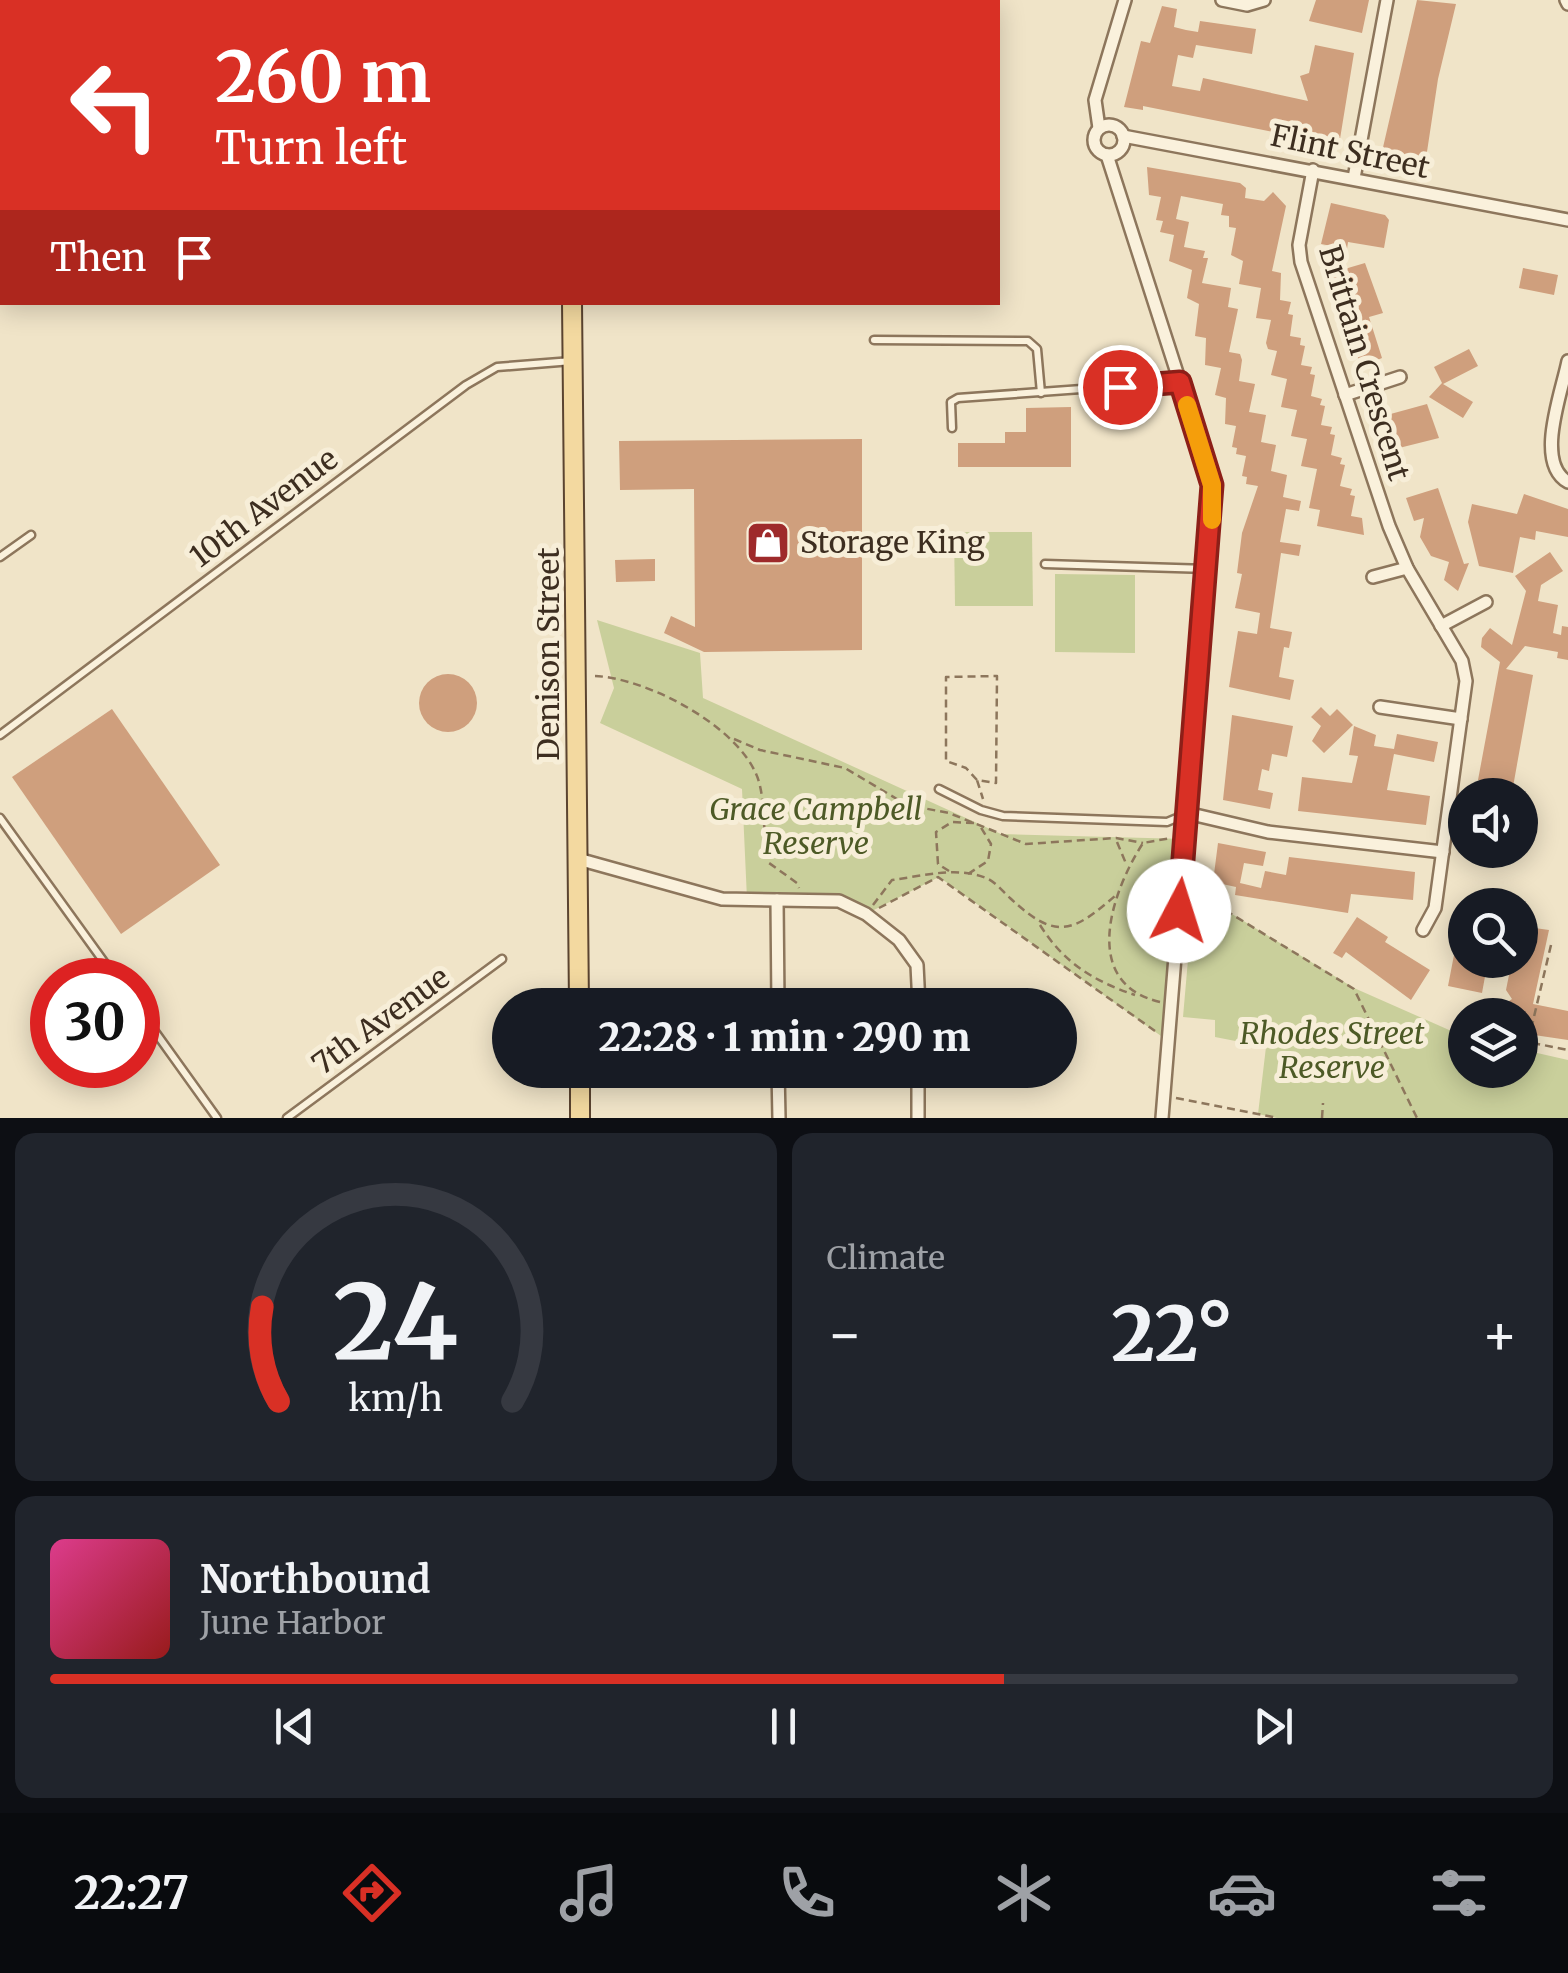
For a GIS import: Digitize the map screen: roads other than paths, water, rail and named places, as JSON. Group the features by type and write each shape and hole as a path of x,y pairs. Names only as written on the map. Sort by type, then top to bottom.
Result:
{"main road":[{"name":"Denison Street","path":"572,305 579,988"},
{"path":"580,1088 580,1118"}],"street":[{"path":"1125,0 1095,100 1100,128 1093,142 1107,155 1212,485 1162,1118"},
{"path":"1222,0 1247,5 1264,0"},
{"path":"1354,178 1387,0"},
{"path":"1100,128 1112,125 1123,136 1120,150 1107,155"},
{"name":"Flint Street","path":"1123,136 1568,220"},
{"name":"Brittain Crescent","path":"1313,170 1299,254 1406,568 1465,670 1435,908 1423,930"},
{"path":"1568,361 1552,446 1553,464 1559,477 1568,482"},
{"path":"1345,395 1400,377"},
{"path":"1373,576 1406,568"},
{"path":"1440,626 1486,602"},
{"path":"1380,707 1461,719"},
{"path":"1188,813 1268,832 1443,852"},
{"path":"578,859 695,894 838,901 866,914 899,940 917,965 918,988"},
{"path":"777,900 778,988"},
{"path":"778,1088 779,1118"},
{"path":"918,1088 918,1118"}],"lane":[{"path":"874,340 1028,341 1037,349 1040,393"},
{"name":"10th Avenue","path":"0,735 466,385 498,368 573,360"},
{"path":"952,428 954,400 1180,382"},
{"path":"0,557 32,535"},
{"path":"1045,564 1208,569"},
{"path":"940,788 981,810 1004,816 1166,822 1188,813"},
{"path":"0,818 101,958"},
{"name":"7th Avenue","path":"286,1118 502,959"},
{"path":"160,1039 217,1118"}],"place":[{"name":"Storage King","path":"768,543"}],"park label":[{"name":"Grace Campbell Reserve","path":"816,827"},
{"name":"Rhodes Street Reserve","path":"1332,1051"}]}
